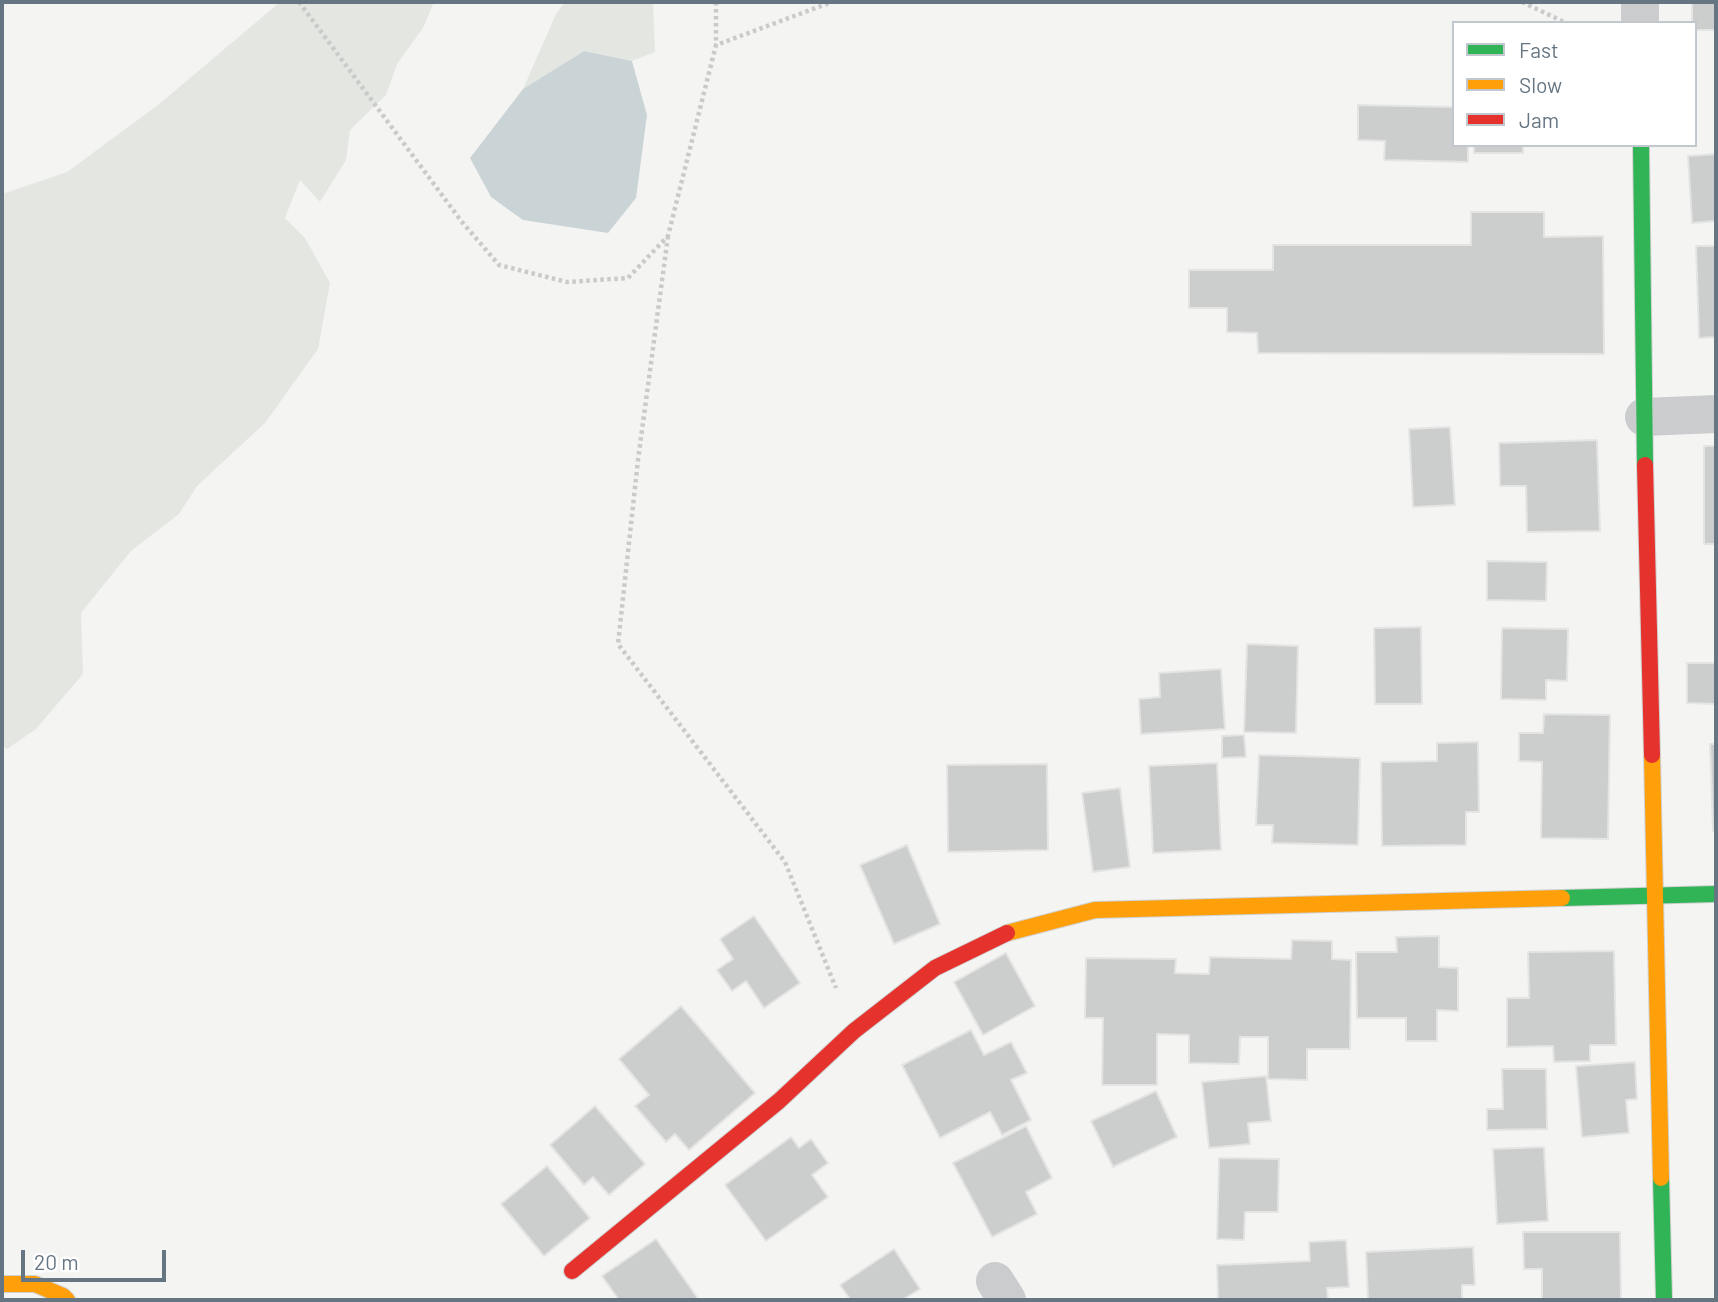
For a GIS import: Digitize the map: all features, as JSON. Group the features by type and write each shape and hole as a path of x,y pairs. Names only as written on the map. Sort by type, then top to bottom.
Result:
{"street":[{"path":"1640,2 1640,21"},
{"path":"1641,147 1644,417 1664,1300"},
{"path":"1644,417 1716,414"},
{"path":"572,1272 779,1101 854,1031 935,968 1006,933 1095,909 1716,894"},
{"path":"2,1284 35,1284 67,1300"}],"path":[{"path":"299,2 462,222 499,265 567,282 628,278 668,236"},
{"path":"716,2 716,45 668,236 638,460 618,644 785,862 854,1031"},
{"path":"716,45 832,2"},
{"path":"1522,2 1562,21"}],"shaded area":[{"path":"280,2 434,2 423,28 397,64 386,95 350,130 346,160 320,202 300,180 285,218 305,238 330,283 318,349 265,423 197,486 179,514 131,551 81,613 83,674 36,729 7,749 2,746 2,194 67,172 158,105"},
{"path":"565,2 653,2 655,52 632,61 584,51 523,89 556,14"},
{"path":"584,51 632,61 647,115 636,198 608,233 523,220 491,197 470,158 523,89"}],"building":[{"path":"1692,2 1716,2 1716,30 1697,30 1697,21 1692,21"},
{"path":"1358,105 1452,107 1452,147 1468,147 1468,162 1384,160 1385,141 1358,140"},
{"path":"1474,147 1523,147 1523,153 1474,153"},
{"path":"1716,154 1716,221 1692,223 1688,156"},
{"path":"1471,212 1544,212 1544,237 1603,236 1604,354 1258,353 1257,333 1227,332 1227,308 1189,308 1189,270 1273,270 1273,245 1471,245"},
{"path":"1696,246 1716,246 1716,337 1699,338"},
{"path":"1450,427 1455,505 1413,507 1409,429"},
{"path":"1597,440 1600,531 1527,532 1526,486 1500,486 1499,443"},
{"path":"1704,446 1716,446 1716,544 1704,544"},
{"path":"1487,561 1547,562 1546,601 1487,600"},
{"path":"1421,627 1422,704 1375,704 1374,628"},
{"path":"1502,628 1568,629 1567,681 1546,680 1546,700 1501,699"},
{"path":"1247,644 1298,646 1296,733 1244,732"},
{"path":"1687,663 1716,663 1716,704 1687,703"},
{"path":"1221,669 1225,729 1141,734 1139,699 1160,697 1159,673"},
{"path":"1544,714 1610,715 1608,839 1541,838 1542,762 1519,761 1519,733 1543,733"},
{"path":"1244,735 1246,757 1222,758 1222,736"},
{"path":"1478,742 1479,812 1466,812 1466,845 1382,846 1381,762 1437,761 1437,743"},
{"path":"1710,744 1716,744 1716,831 1713,831"},
{"path":"1259,755 1360,758 1358,845 1272,843 1273,825 1256,825"},
{"path":"1217,763 1221,850 1153,853 1149,766"},
{"path":"1047,764 1048,850 948,852 947,765"},
{"path":"1120,788 1130,867 1093,872 1082,793"},
{"path":"907,845 940,924 894,944 860,865"},
{"path":"754,916 800,983 764,1008 746,981 732,991 717,970 733,959 720,939"},
{"path":"1439,936 1439,967 1458,968 1458,1011 1437,1010 1437,1041 1406,1041 1406,1018 1357,1018 1356,952 1397,952 1396,937"},
{"path":"1292,940 1332,941 1332,959 1351,960 1350,1049 1307,1049 1307,1080 1268,1079 1268,1037 1240,1037 1239,1064 1189,1063 1189,1035 1157,1034 1157,1085 1102,1085 1103,1018 1085,1018 1086,958 1176,959 1175,973 1209,974 1210,957 1291,959"},
{"path":"1614,951 1616,1045 1590,1045 1590,1061 1554,1062 1553,1046 1507,1047 1507,998 1529,998 1528,952"},
{"path":"1006,953 1035,1006 983,1035 954,982"},
{"path":"681,1006 755,1093 689,1150 675,1134 666,1142 635,1106 649,1095 619,1059"},
{"path":"971,1030 984,1055 1011,1042 1027,1073 1011,1080 1031,1120 1002,1135 990,1112 940,1138 902,1065"},
{"path":"1635,1062 1637,1099 1626,1100 1629,1133 1582,1137 1576,1066"},
{"path":"1502,1069 1546,1069 1547,1129 1487,1130 1487,1109 1503,1109"},
{"path":"1266,1076 1271,1121 1248,1123 1250,1144 1209,1148 1202,1082"},
{"path":"1156,1091 1177,1137 1113,1167 1091,1121"},
{"path":"595,1106 645,1164 609,1195 593,1177 584,1185 550,1145"},
{"path":"1026,1126 1052,1178 1026,1192 1037,1214 992,1237 953,1163"},
{"path":"791,1137 799,1148 811,1139 828,1163 812,1175 828,1197 766,1241 725,1185"},
{"path":"1544,1147 1548,1221 1497,1224 1493,1149"},
{"path":"1219,1158 1279,1159 1278,1212 1245,1212 1244,1240 1217,1239"},
{"path":"547,1166 590,1218 544,1256 501,1204"},
{"path":"1523,1232 1620,1232 1621,1300 1542,1300 1542,1269 1524,1269"},
{"path":"656,1239 699,1300 619,1300 602,1276"},
{"path":"1346,1240 1349,1287 1327,1288 1328,1299 1218,1300 1217,1265 1310,1261 1309,1242"},
{"path":"1473,1247 1475,1285 1462,1285 1462,1300 1368,1300 1366,1252"},
{"path":"894,1249 920,1289 902,1300 848,1300 850,1299 840,1285"}],"traffic: fast":[{"path":"1641,147 1645,465"},
{"path":"1562,898 1716,894"},
{"path":"1661,1178 1664,1300"}],"traffic: slow":[{"path":"1652,755 1661,1178"},
{"path":"1007,933 1095,910 1562,898"},
{"path":"2,1284 35,1284 67,1300"}],"traffic: jam":[{"path":"1645,465 1652,755"},
{"path":"572,1271 779,1101 854,1031 935,968 1007,933"}]}
